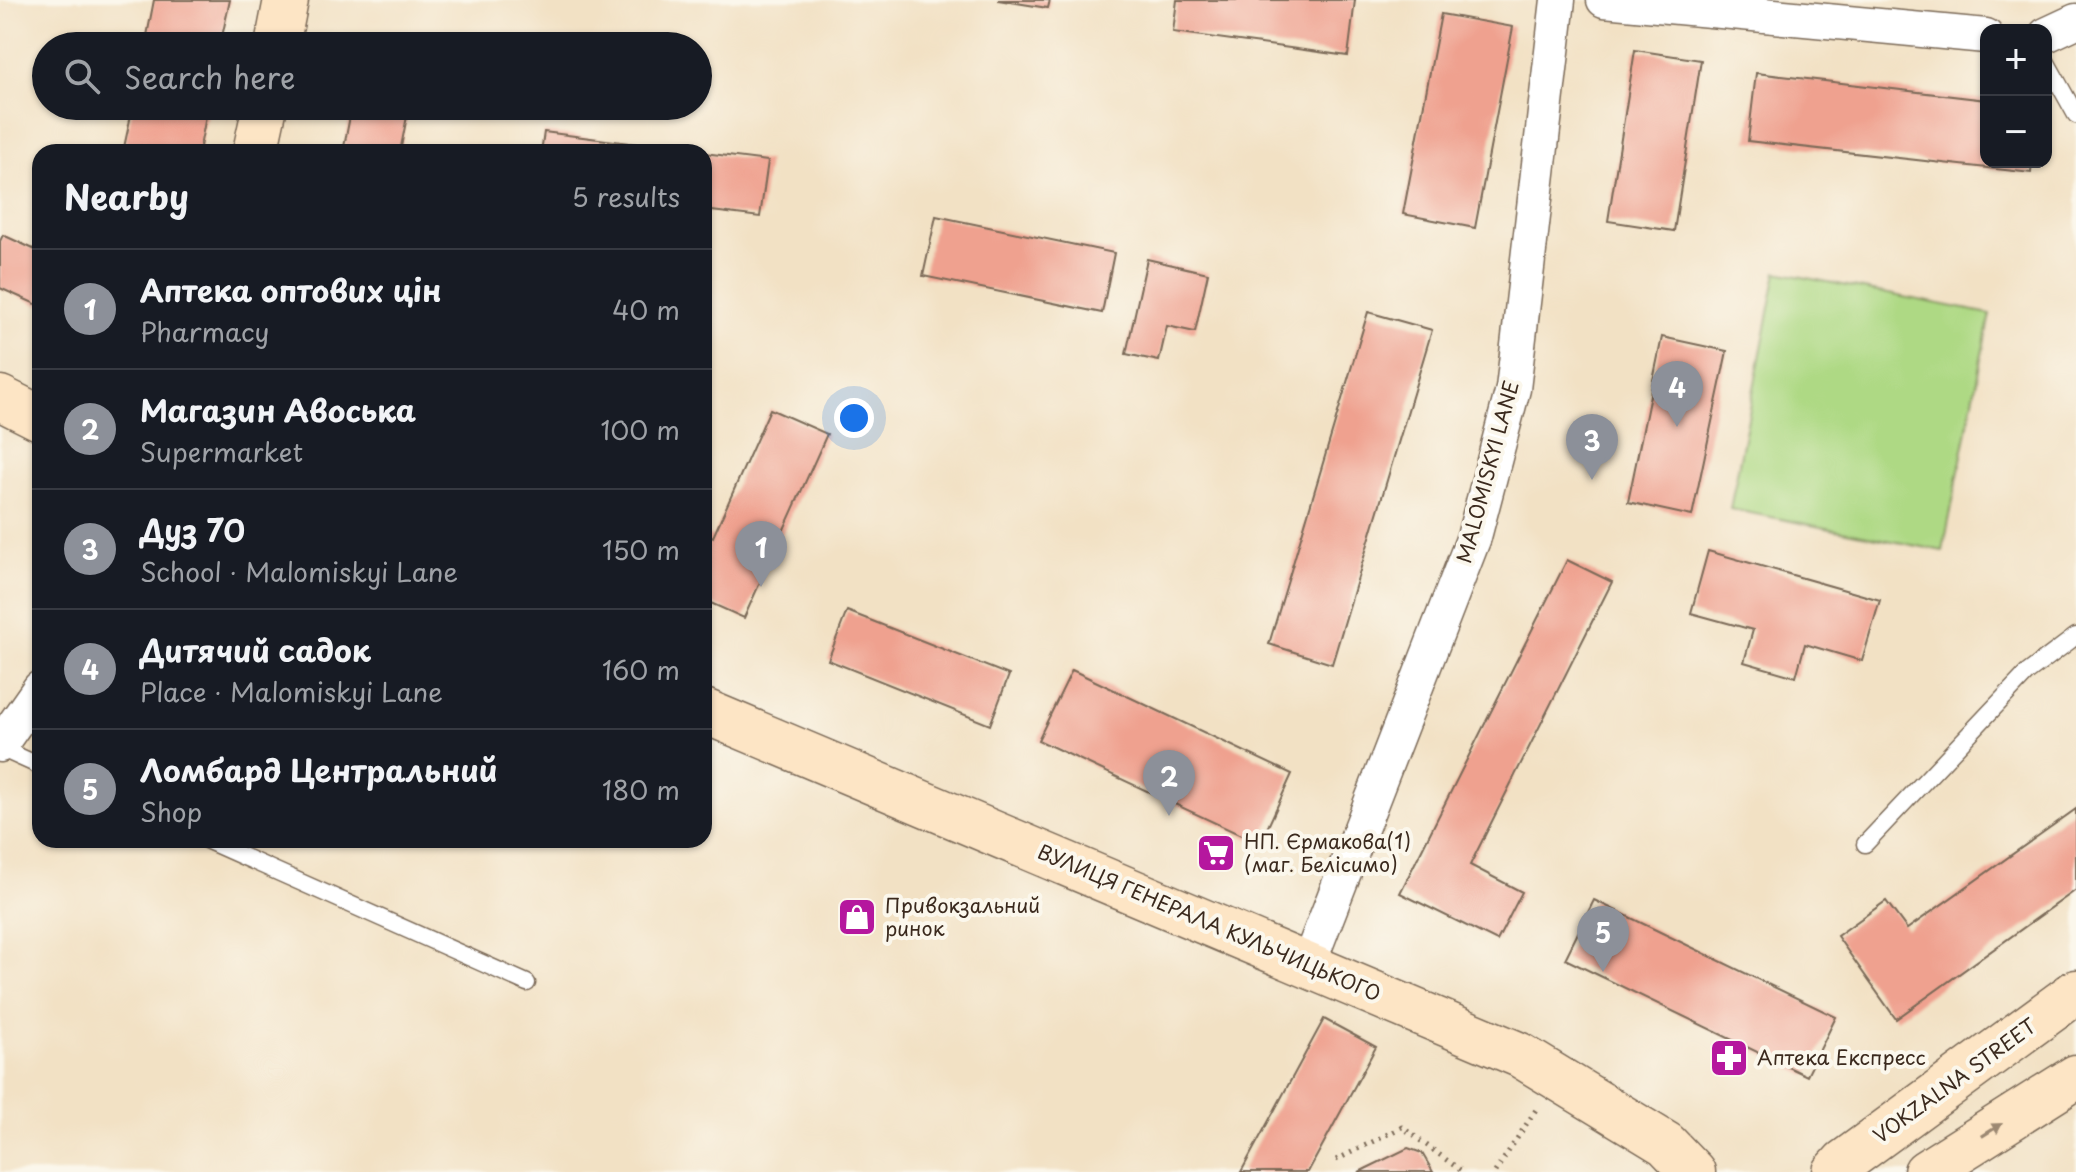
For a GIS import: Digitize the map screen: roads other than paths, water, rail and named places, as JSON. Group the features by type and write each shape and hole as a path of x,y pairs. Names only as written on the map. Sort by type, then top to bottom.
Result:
{"street":[{"path":"280,32 286,0"},
{"name":"MALOMISKYI LANE","path":"1308,965 1474,537 1513,389 1558,0"},
{"path":"1604,0 1980,35"},
{"path":"2052,32 2076,21"},
{"path":"257,144 262,120"},
{"path":"0,398 32,414"},
{"path":"0,746 32,700"},
{"name":"ВУЛИЦЯ ГЕНЕРАЛА КУЛЬЧИЦЬКОГО","path":"712,714 1520,1055 1666,1144 1693,1172"},
{"name":"VOKZALNA STREET","path":"1835,1172 1844,1162 2076,992"},
{"path":"1926,1172 2076,1077"}],"lane":[{"path":"2052,72 2076,115"},
{"path":"1865,844 2027,673 2076,636"},
{"path":"0,746 32,762"},
{"path":"224,848 527,983"}],"place":[{"name":"Дитячий садок","path":"1677,427"},
{"name":"Дуз 70","path":"1592,480"},
{"name":"Аптека оптових цін","path":"761,587"},
{"name":"Магазин Авоська","path":"1169,816"},
{"name":"НП. Єрмакова(1) (маг. Белісимо)","path":"1216,853"},
{"name":"Привокзальний ринок","path":"857,917"},
{"name":"Ломбард Центральний","path":"1603,972"},
{"name":"Аптека Експресс","path":"1729,1058"}]}
